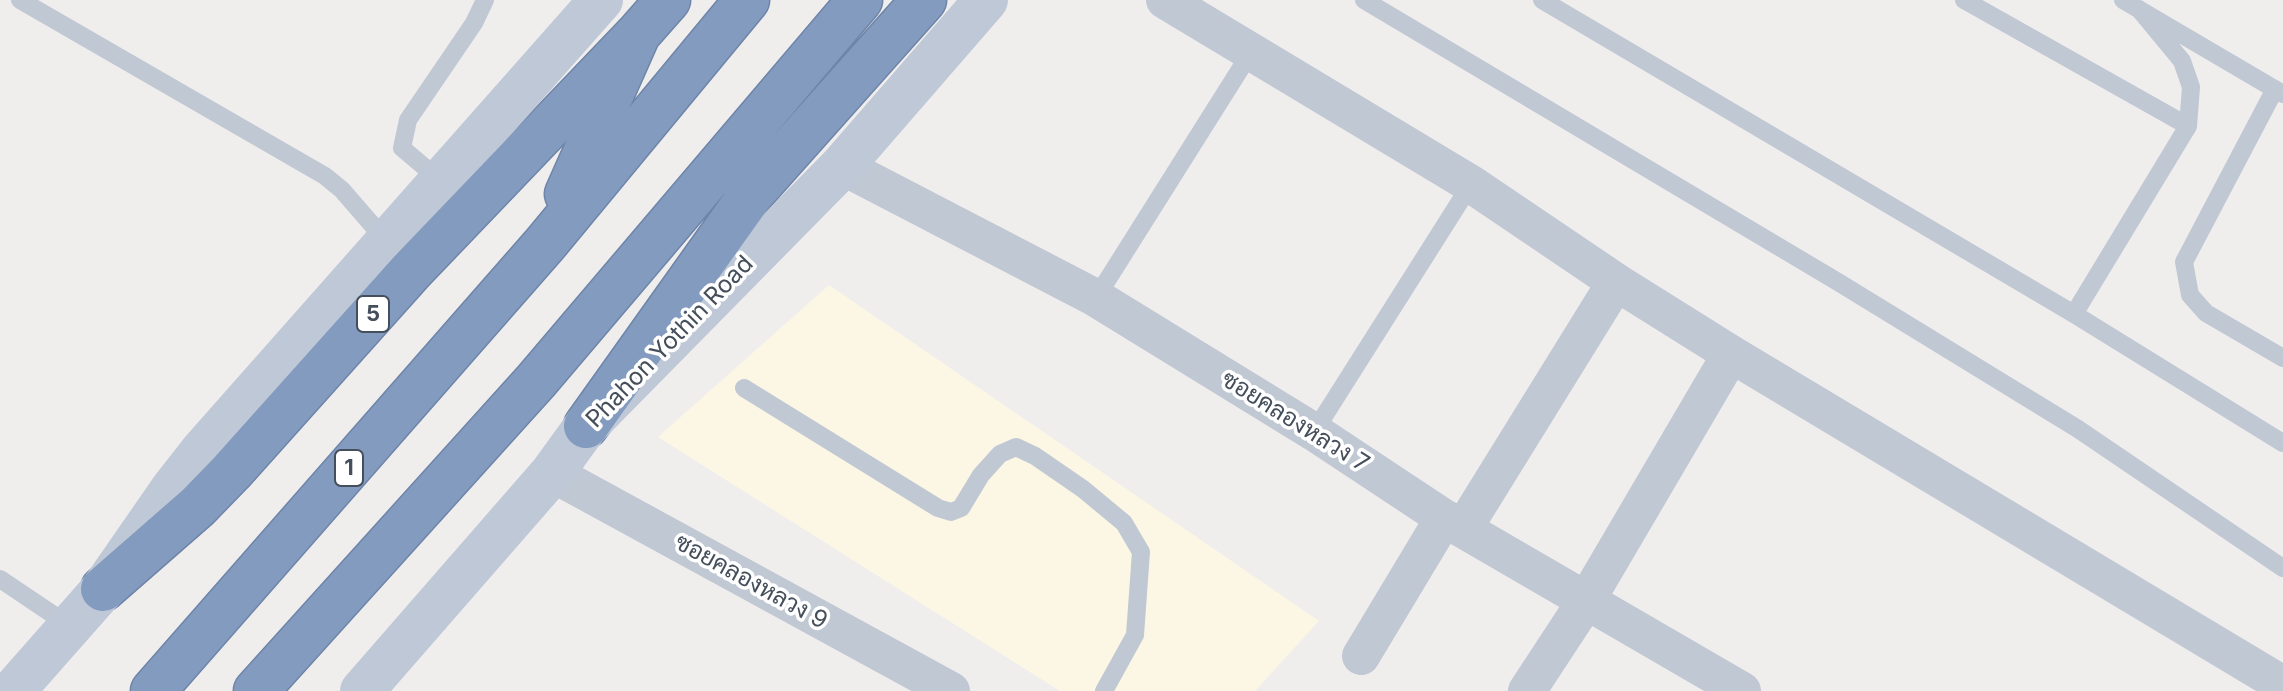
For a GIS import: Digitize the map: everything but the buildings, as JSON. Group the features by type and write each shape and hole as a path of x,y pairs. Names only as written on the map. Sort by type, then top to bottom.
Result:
{"highway":[{"name":"5","path":"103,589 198,506 231,472 411,271 668,0"},
{"name":"1","path":"153,691 545,244 747,0"},
{"path":"256,691 536,381 860,0"},
{"path":"586,426 752,193 924,0"},
{"name":"5","path":"545,244 638,34"},
{"path":"536,381 752,193"}],"main road":[{"path":"13,691 103,589 192,463 601,0"},
{"name":"Phahon Yothin Road","path":"362,691 552,473 586,426 842,166 986,0"}],"street":[{"path":"1165,0 1471,184 1616,282 1731,354 2283,685"},
{"name":"ซอยคลองหลวง 7","path":"842,166 1096,298 1314,432 1454,524 1742,691"},
{"path":"1361,656 1454,524 1616,282"},
{"path":"1527,691 1586,601 1731,354"},
{"name":"ซอยคลองหลวง 9","path":"552,473 951,691"}],"lane":[{"path":"20,0 325,176 342,190 388,243"},
{"path":"442,182 402,148 408,120 474,23 485,0"},
{"path":"1364,0 2078,429 2283,568"},
{"path":"1542,0 2074,314 2283,443"},
{"path":"1964,0 2188,126"},
{"path":"2074,314 2188,126 2191,87 2182,61 2131,5"},
{"path":"2131,5 2279,92 2184,262 2190,295 2206,313 2283,358"},
{"path":"1096,298 1251,52"},
{"path":"1314,432 1471,184"},
{"path":"744,388 938,508 951,512 961,508 981,475 1000,454 1016,447 1035,456 1083,489 1124,523 1141,552 1135,635 1104,691"},
{"path":"0,579 70,626"}],"shaded area":[{"path":"829,285 1319,621 1255,691 1060,691 658,437"}]}
